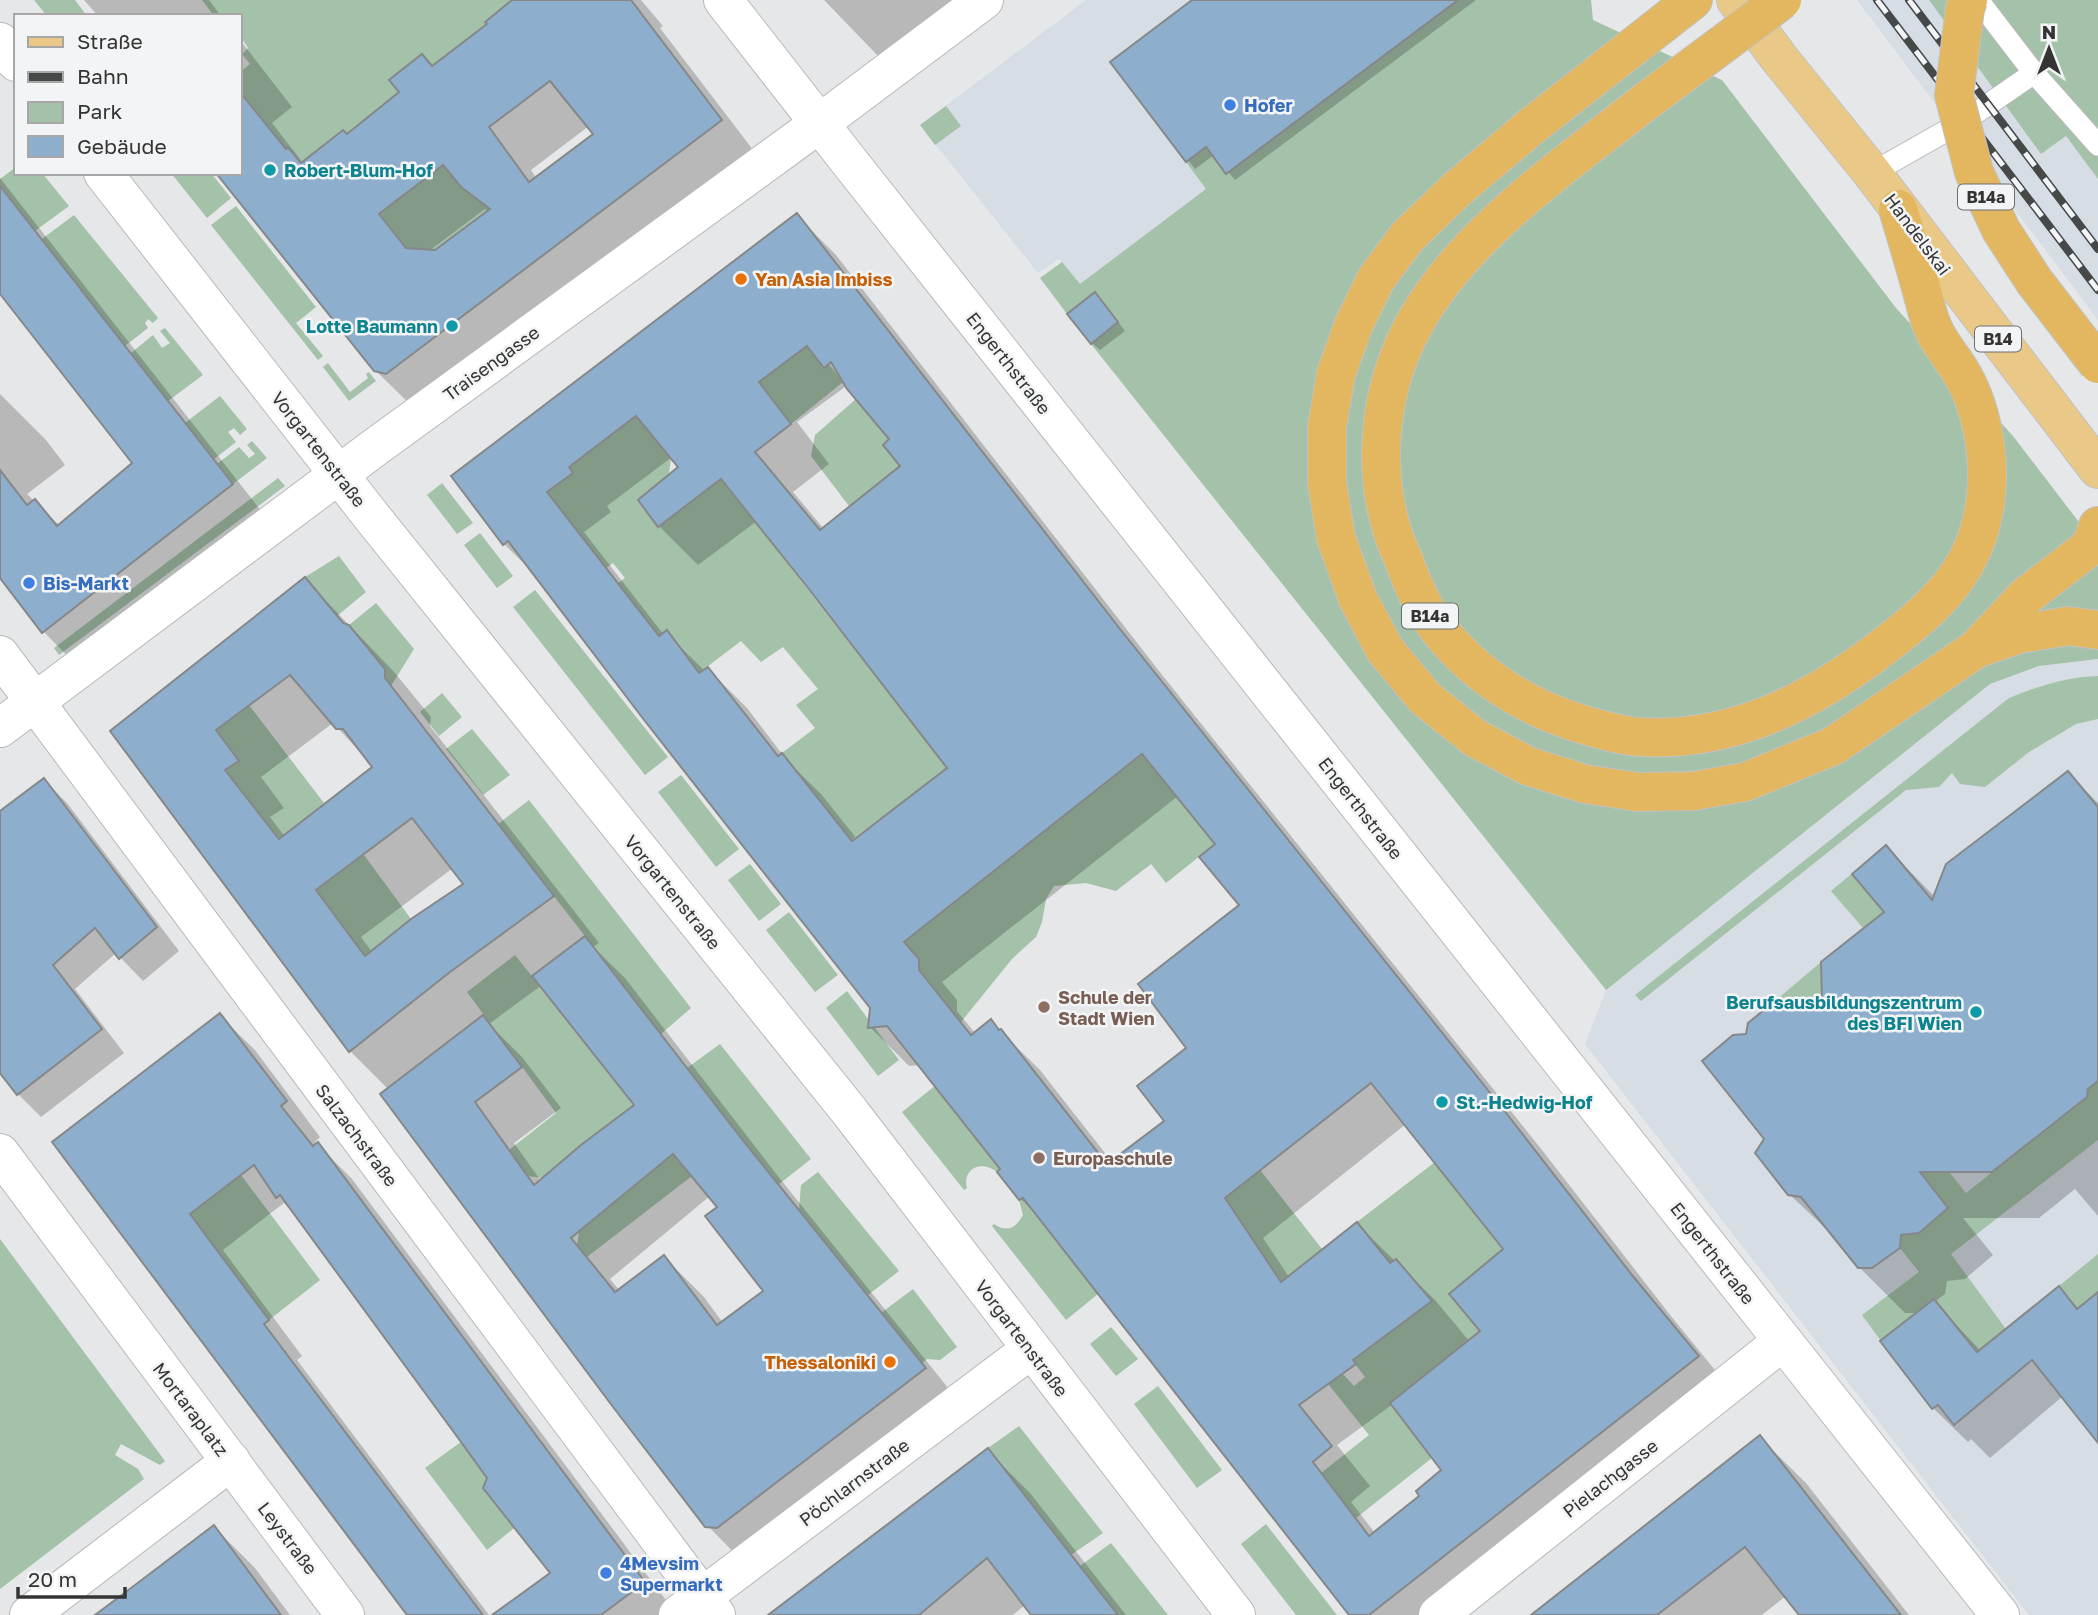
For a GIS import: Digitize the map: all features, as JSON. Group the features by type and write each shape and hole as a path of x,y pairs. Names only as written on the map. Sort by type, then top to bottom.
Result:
{"highway":[{"name":"B14a","path":"1693,0 1466,181 1407,237 1376,279 1354,324 1336,374 1327,427 1327,483 1336,538 1357,599 1385,650 1424,698 1475,738 1528,766 1585,784 1638,792 1693,791 1745,782 1833,746 1976,649 2026,596 2091,546 2098,526"},
{"name":"B14a","path":"1782,0 1645,102 1494,226 1450,272 1424,306 1404,346 1390,387 1382,432 1382,479 1389,522 1409,578 1435,625 1465,658 1507,692 1551,715 1596,729 1641,737 1689,735 1731,729 1769,716 1817,693 1920,619 1965,569 1978,538 1986,496 1986,454 1978,410 1962,373 1933,330 1898,209"},
{"name":"B14a","path":"1968,0 1954,94 1975,172 2001,230 2034,281 2098,365"},
{"name":"B14a","path":"1976,649 2019,634 2068,626 2098,630"}],"main road":[{"name":"Handelskai","path":"1736,0 2098,469"}],"street":[{"name":"Engerthstraße","path":"723,0 2000,1615"},
{"name":"Traisengasse","path":"0,728 339,474 984,0"},
{"path":"0,41 14,59"},
{"name":"Vorgartenstraße","path":"105,175 339,474 850,1112 1236,1615"},
{"name":"Salzachstraße","path":"0,654 698,1609"},
{"name":"Mortaraplatz","path":"0,1153 231,1461 29,1615"},
{"name":"Pielachgasse","path":"1438,1615 1783,1341"},
{"name":"Pöchlarnstraße","path":"698,1609 1030,1350"},
{"name":"Leystraße","path":"231,1461 345,1615"}],"lane":[{"path":"1978,0 2034,73 2098,145"},
{"path":"1872,173 1967,119 2034,73"}],"shaded area":[{"path":"1086,0 1458,0 1080,284 1059,259 1038,273 920,125"},
{"path":"1857,0 1929,0 2041,154 2066,136 2098,179 2098,320"},
{"path":"2098,659 2098,1615 2029,1615 1585,1044 1606,990 1990,684 2039,666"}],"green space":[{"path":"34,0 75,0 86,14 45,14"},
{"path":"202,0 547,0 534,37 507,3 485,21 490,28 454,49 432,66 421,54 389,80 399,92 347,134 342,130 323,145 360,190 301,163 289,147 285,150 242,96 242,70 250,64 242,54 248,48 242,39 242,14 212,14"},
{"path":"1458,0 1591,0 1593,20 1722,80 1896,308 2013,436 2098,547 2098,659 2039,666 1990,684 1606,990 1091,344 1118,322 1095,293 1067,314 1040,278 1062,262 1080,284 1206,189 1186,162 1206,147 1227,173"},
{"path":"1929,0 2098,0 2098,179 2066,136 2041,154"},
{"path":"946,106 961,126 935,145 920,125"},
{"path":"448,161 461,187 495,207 430,255 426,249 413,248 401,258 392,231 379,214"},
{"path":"14,168 14,175 44,175 69,206 35,231 0,186 0,179"},
{"path":"173,175 213,175 231,198 207,218"},
{"path":"236,206 316,307 296,323 323,356 318,360 211,225"},
{"path":"74,215 158,318 153,323 148,319 145,323 148,328 125,346 42,239"},
{"path":"787,308 824,368 829,364 843,382 791,424 759,382 765,378 758,369"},
{"path":"165,328 203,375 168,401 131,353 153,335 162,348 170,343 160,331"},
{"path":"328,363 350,392 368,378 366,374 369,372 376,381 349,401 323,367"},
{"path":"220,396 247,429 240,435 234,428 228,432 236,442 213,460 185,423"},
{"path":"856,399 889,439 884,444 899,454 909,507 885,478 849,506 811,456 815,435"},
{"path":"657,400 656,440 671,458 669,474 639,500 657,527 721,479 1015,854 1142,755 1215,844 1166,883 1151,864 1116,891 1086,883 1054,886 1046,899 1036,937 1012,959 961,1022 919,970 904,943 980,882 911,796 851,840 782,753 815,728 796,705 818,689 783,647 761,662 741,641 691,679 618,583 625,578 613,563 605,569 542,498 566,463"},
{"path":"252,441 267,458 233,484 217,464 239,447 249,458 255,454 247,445"},
{"path":"278,478 285,486 59,655 54,648"},
{"path":"442,483 473,523 457,534 427,495"},
{"path":"480,533 513,576 497,588 464,545"},
{"path":"339,556 366,592 337,616 305,577"},
{"path":"535,590 668,757 645,775 513,607"},
{"path":"376,603 414,649 391,686 385,678 385,669 349,625"},
{"path":"2098,676 2098,719 2076,724 2029,752 1985,787 1960,784 1952,773 1939,787 1906,790 1641,1001 1635,995 2009,698 2053,683"},
{"path":"442,693 462,717 439,736 420,712"},
{"path":"249,705 324,803 289,831 285,849 202,740"},
{"path":"472,729 510,775 483,795 446,749"},
{"path":"681,775 739,849 716,867 658,792"},
{"path":"529,800 691,1008 661,1034 498,824"},
{"path":"364,855 411,919 375,948 373,967 308,879 327,882"},
{"path":"750,864 781,904 759,921 728,880"},
{"path":"1855,871 1855,879 1884,912 1863,928 1831,891"},
{"path":"789,912 838,975 815,992 766,930"},
{"path":"515,955 609,1073 660,1130 580,1146 542,1178 527,1176 509,1150 556,1113 467,992"},
{"path":"1821,962 1848,1080 1783,1001 1775,1001"},
{"path":"847,991 899,1060 878,1076 826,1008"},
{"path":"720,1044 811,1159 778,1185 687,1068"},
{"path":"2098,1081 2098,1140 1951,1254 2006,1329 1984,1362 1934,1299 1881,1341 1862,1315 1919,1272 1900,1248 1901,1235 1919,1233 1948,1208 1882,1124 1900,1111 1966,1193 2087,1097 2088,1089"},
{"path":"935,1086 1000,1169 997,1172 991,1168 974,1168 967,1175 967,1188 964,1190 902,1112"},
{"path":"669,1147 692,1176 587,1257 577,1245 579,1232"},
{"path":"1435,1162 1504,1250 1449,1294 1480,1332 1390,1403 1432,1458 1356,1518 1321,1473 1369,1435 1328,1384 1342,1373 1354,1386 1365,1377 1355,1364 1349,1368 1276,1274 1225,1198 1260,1170 1388,1333 1396,1259 1390,1263 1357,1222"},
{"path":"818,1172 899,1271 868,1295 799,1210 801,1185"},
{"path":"241,1175 320,1280 269,1320 190,1214"},
{"path":"1023,1198 1098,1294 1066,1320 992,1226 994,1224 1007,1229 1017,1223 1023,1215 1019,1200"},
{"path":"0,1239 165,1461 160,1465 121,1444 115,1455 138,1469 144,1479 0,1589"},
{"path":"2098,1254 2098,1292 2077,1309 2059,1286"},
{"path":"913,1289 957,1347 940,1360 927,1359 922,1363 881,1313"},
{"path":"1111,1327 1138,1359 1116,1376 1090,1344"},
{"path":"1158,1386 1222,1470 1197,1488 1134,1404"},
{"path":"1019,1426 1103,1533 1071,1555 988,1448"},
{"path":"461,1442 487,1478 483,1488 496,1506 507,1506 519,1524 487,1550 425,1468"},
{"path":"1266,1524 1337,1615 1296,1615 1241,1544"},
{"path":"1111,1543 1168,1615 1118,1615 1080,1566"}],"building":[{"path":"512,0 631,0 722,120 386,374 374,371 218,175 242,175 242,94 286,149 288,147 301,163 343,130 347,134 399,92 389,80 422,54 432,66 487,24 485,22","holes":["550,81 593,134 529,182 489,127","443,165 461,187 490,209 435,250 406,248 379,214"]},
{"name":"Hofer","path":"1192,0 1458,0 1226,174 1206,147 1186,162 1110,62"},
{"path":"0,186 233,484 42,633 0,578 0,470 27,505 35,499 57,526 132,463 0,294"},
{"path":"797,213 1120,629 1699,1356 1369,1615 1349,1615 1023,1198 1019,1200 997,1172 1000,1169 887,1026 868,1028 870,1008 508,541 503,545 451,476","holes":["807,346 824,368 831,362 847,389 889,439 883,445 900,466 820,530 755,452 791,424 759,382","636,416 678,467 638,500 658,527 721,479 947,768 852,841 782,753 778,756 708,667 699,673 667,630 659,636 547,492 573,473 569,467","1142,754 1215,844 1199,857 1239,905 1138,984 1186,1048 1137,1086 1164,1121 1107,1164 991,1019 971,1035 919,970 919,959 904,942","1371,1083 1503,1249 1449,1294 1480,1331 1390,1403 1441,1470 1416,1491 1419,1496 1369,1536 1313,1462 1332,1446 1299,1405 1356,1364 1353,1360 1432,1301 1396,1259 1390,1263 1357,1222 1281,1282 1225,1198"]},
{"path":"1095,292 1118,322 1091,344 1067,314"},
{"path":"305,577 385,669 385,678 554,896 450,972 349,1052 110,731","holes":["290,675 336,729 343,729 372,767 279,839 225,770 239,761 216,730","412,818 463,884 411,919 365,956 316,890"]},
{"name":"Berufsausbildungszentrum des BFI Wien","path":"2068,771 2098,807 2098,1081 2088,1089 2087,1097 1992,1172 1920,1172 1948,1208 1919,1233 1901,1235 1900,1248 1872,1268 1858,1268 1801,1197 1788,1195 1755,1153 1764,1139 1702,1061 1733,1035 1746,1034 1748,1023 1775,1001 1822,1001 1821,962 1884,912 1852,874 1886,845 1932,900 1946,864"},
{"path":"44,778 157,927 119,959 95,928 53,965 102,1029 17,1095 0,1073 0,811"},
{"path":"585,936 741,1138 926,1368 717,1528 705,1527 380,1094 483,1015 522,1067 475,1102 534,1185 634,1105 532,976","holes":["673,1154 717,1207 705,1216 763,1291 717,1325 664,1255 615,1292 571,1238"]},
{"path":"220,1013 287,1101 281,1106 313,1146 318,1142 645,1582 601,1615 492,1615 550,1573 483,1488 487,1478 461,1442 280,1195 276,1198 254,1165 190,1214 269,1320 264,1324 483,1615 407,1615 52,1142"},
{"path":"2059,1286 2077,1309 2098,1292 2098,1443 2032,1360 1954,1425 1938,1405 1932,1409 1880,1341 1934,1299 1977,1352"},
{"path":"1760,1435 1901,1615 1799,1615 1745,1547 1657,1615 1531,1615"},
{"path":"988,1448 1118,1615 1031,1615 987,1558 919,1615 768,1615"},
{"path":"214,1525 281,1615 95,1615 139,1582"}],"railway":[{"path":"1877,0 2098,290"},
{"path":"1909,0 2098,249"}],"place":[{"name":"Hofer","path":"1230,105"},
{"name":"Robert-Blum-Hof","path":"270,170"},
{"name":"Yan Asia Imbiss","path":"741,279"},
{"name":"Lotte Baumann","path":"452,326"},
{"name":"Bis-Markt","path":"29,583"},
{"name":"Schule der Stadt Wien","path":"1044,1007"},
{"name":"Berufsausbildungszentrum des BFI Wien","path":"1976,1012"},
{"name":"St.-Hedwig-Hof","path":"1442,1102"},
{"name":"Europaschule","path":"1039,1158"},
{"name":"Thessaloniki","path":"890,1362"},
{"name":"4Mevsim Supermarkt","path":"606,1573"}]}
